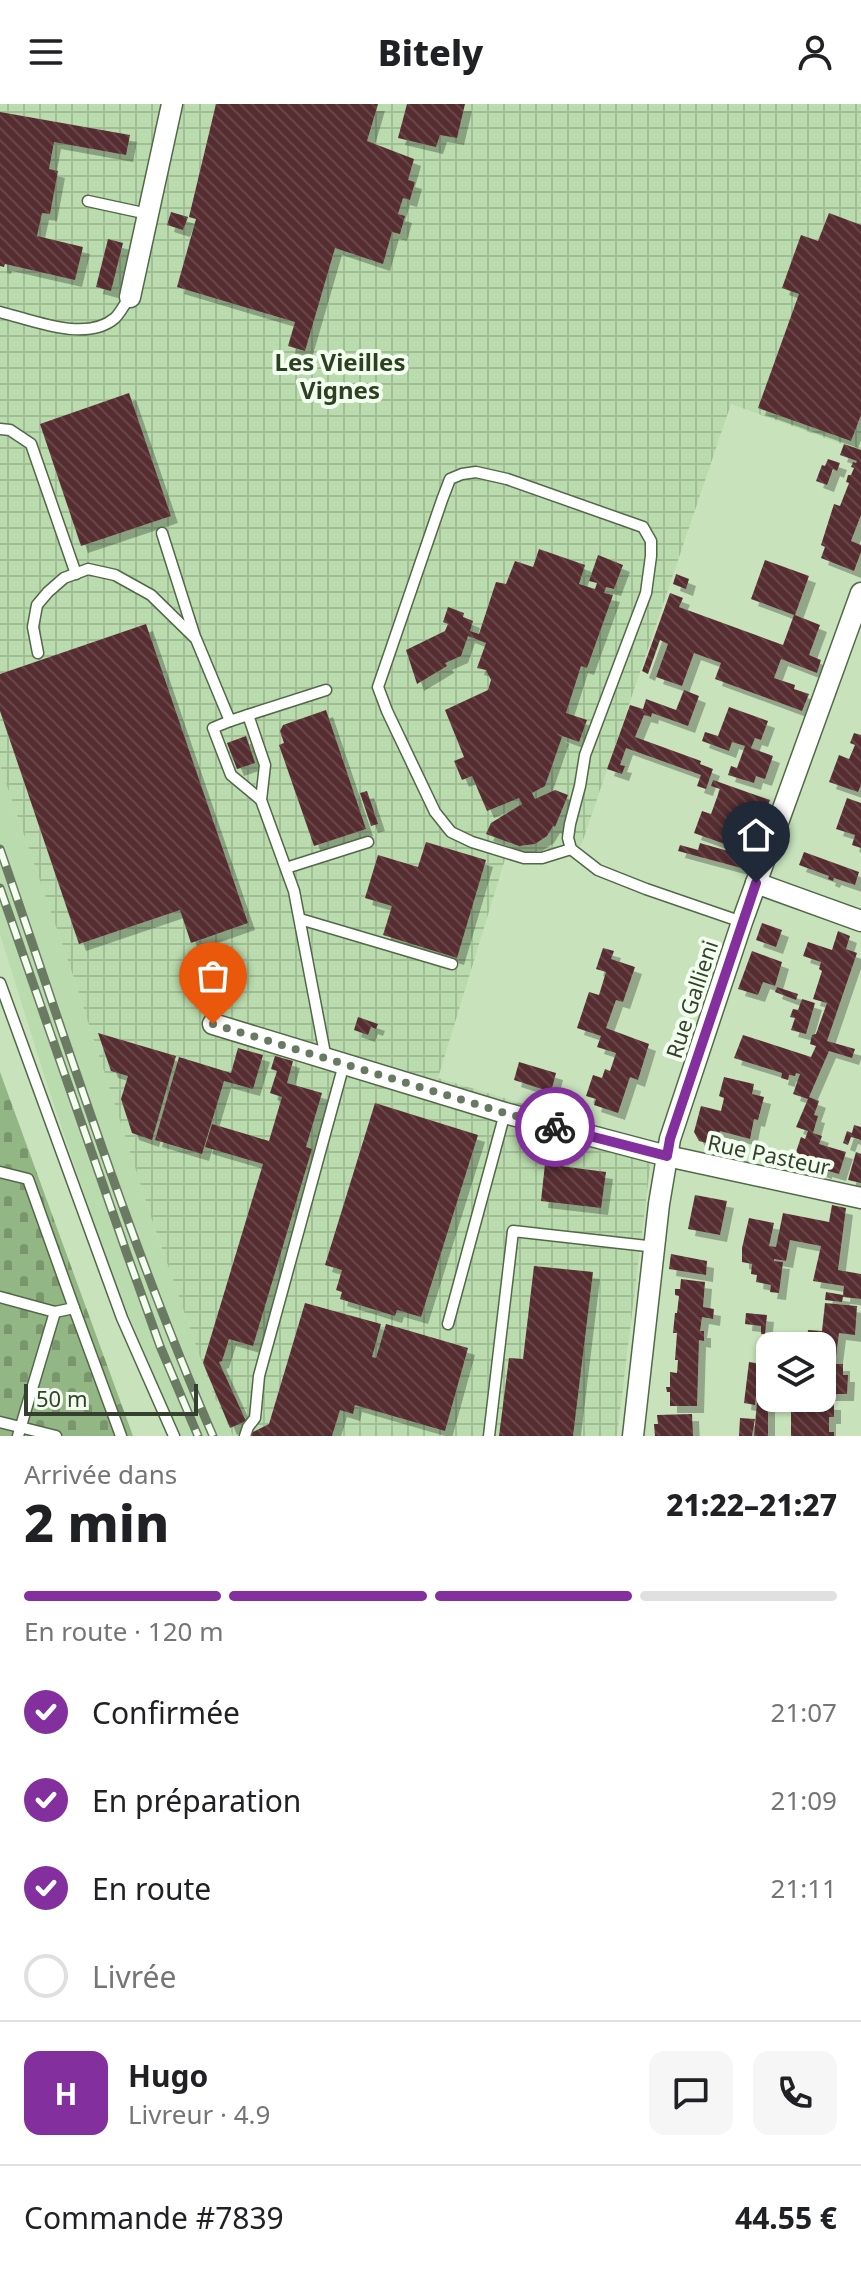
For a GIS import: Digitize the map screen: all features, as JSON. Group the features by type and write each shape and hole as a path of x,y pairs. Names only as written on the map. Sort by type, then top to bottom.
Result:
{"street":[{"path":"130,297 172,104"},
{"name":"Rue Gallieni","path":"633,1436 659,1204 670,1139 742,922 861,593"},
{"path":"756,883 861,921"},
{"name":"Rue Pasteur","path":"213,1024 505,1113 667,1156 861,1198"}],"lane":[{"path":"88,201 148,214"},
{"path":"0,312 73,330 92,330 114,318 130,297"},
{"path":"0,429 10,430 31,444 76,574"},
{"path":"571,849 542,858 524,858 451,832 435,812 378,687 450,479 462,474 476,472 507,479 643,527 651,541 646,593 585,755 568,838 571,849 598,870 742,922"},
{"path":"162,533 196,639 230,721"},
{"path":"38,653 33,627 37,605 64,578 88,569 115,575 151,595 196,639"},
{"path":"261,800 231,775 213,728 326,690"},
{"path":"245,1436 255,1418 259,1376 335,1061 294,891 261,800 265,765 248,715"},
{"path":"286,868 368,842"},
{"path":"300,919 452,964"},
{"path":"0,983 122,1318 174,1436"},
{"path":"448,1324 505,1113"},
{"path":"0,1172 28,1179 121,1436"},
{"path":"489,1436 513,1231 656,1247"},
{"path":"0,1297 55,1312 74,1308"},
{"path":"20,1432 55,1312"},
{"path":"0,1422 20,1432 56,1436"}],"shaded area":[{"path":"0,104 861,104 861,451 731,404 581,846 506,856 438,1078 653,1143 617,1436 233,1436 213,1394 0,766"},
{"path":"0,766 74,978 152,1220 213,1394 233,1436 180,1436 107,1262 0,934"}],"green space":[{"path":"0,1072 133,1436 0,1436"}],"building":[{"path":"216,104 378,104 367,141 414,159 408,180 415,182 410,200 403,198 398,214 405,216 400,234 392,232 383,264 335,248 305,351 288,346 295,322 177,287 196,219 189,217"},
{"path":"407,104 465,104 457,138 440,135 436,147 398,138"},
{"path":"0,112 130,135 126,155 54,142 49,169 58,171 50,214 42,213 37,236 83,247 75,280 5,264 4,267 0,266"},
{"path":"171,212 188,217 183,230 167,225"},
{"path":"829,213 861,225 861,415 851,441 758,408 799,294 782,288 801,235 818,241"},
{"path":"108,239 123,243 111,291 96,287"},
{"path":"129,393 171,516 81,546 40,424"},
{"path":"844,444 861,450 861,515 851,541 861,545 861,552 854,571 821,558 825,547 821,545 834,504 840,506 849,483 846,482 848,475 854,468 851,467 857,461 840,455"},
{"path":"828,459 840,463 837,471 833,469 827,485 816,481"},
{"path":"539,549 585,565 579,584 595,589 597,583 589,581 598,555 623,565 614,589 606,587 604,593 613,595 587,668 581,666 566,713 587,720 579,742 557,734 562,737 545,786 532,793 535,799 555,790 568,795 555,827 547,836 535,844 519,846 486,834 491,823 522,804 519,798 487,811 472,776 462,780 454,761 464,757 445,710 488,690 491,680 486,670 477,668 486,643 468,636 461,656 445,663 447,666 417,684 406,650 445,631 448,624 443,622 448,607 464,613 463,617 473,621 470,631 479,634 496,582 506,584 515,561 533,567"},
{"path":"765,560 809,576 795,615 820,625 809,655 821,660 817,673 781,659 774,678 809,694 802,711 715,679 721,663 694,653 682,686 656,677 668,644 660,640 648,674 642,671 670,593 683,598 679,607 783,645 794,615 751,599"},
{"path":"676,574 689,579 686,589 673,584"},
{"path":"146,624 248,923 191,943 180,910 79,944 0,711 0,674"},
{"path":"684,690 699,696 688,726 652,713 651,717 644,715 635,737 701,761 700,764 713,769 706,789 697,786 701,775 626,748 620,765 625,766 622,774 607,769 630,705 643,709 646,699 676,710"},
{"path":"729,707 768,721 761,740 755,738 751,748 773,756 765,779 756,776 754,783 728,775 731,766 737,768 745,746 732,742 729,751 702,741 705,732 718,736"},
{"path":"326,710 366,829 314,846 279,745 284,743 280,731 283,725"},
{"path":"854,733 861,735 861,785 858,792 829,782 839,755 849,759 855,745 850,743"},
{"path":"246,736 255,763 237,769 227,743"},
{"path":"713,780 770,800 765,814 748,808 733,847 694,833 702,811 711,814 720,789 711,786"},
{"path":"367,791 378,824 371,826 360,793"},
{"path":"847,798 861,803 861,848 852,845 855,835 836,829"},
{"path":"748,821 761,825 755,839 743,834"},
{"path":"426,842 486,860 457,958 383,935 392,906 365,898 378,855 418,867"},
{"path":"700,843 749,857 745,869 678,851 680,845 698,850"},
{"path":"804,852 859,872 855,885 834,878 833,881 828,879 829,876 799,865"},
{"path":"762,923 782,930 776,947 756,940"},
{"path":"838,931 850,936 846,949 857,953 827,1041 855,1049 852,1058 829,1051 809,1097 819,1101 813,1133 822,1136 819,1144 846,1152 839,1174 793,1161 801,1137 805,1139 808,1131 796,1127 808,1099 793,1094 800,1074 789,1075 788,1080 781,1078 782,1073 734,1058 743,1035 811,1057 816,1046 810,1044 812,1035 816,1034 827,1003 813,999 822,971 819,969 821,962 803,956 808,942 832,950"},
{"path":"603,948 614,951 611,959 635,967 623,1002 616,1000 606,1028 649,1044 638,1080 630,1077 618,1113 594,1105 596,1099 586,1096 593,1075 602,1078 605,1069 610,1071 616,1053 597,1047 601,1036 577,1028 589,992 599,995 606,972 596,969"},
{"path":"752,951 782,962 775,986 763,982 758,995 738,989"},
{"path":"777,987 798,994 796,1000 775,992"},
{"path":"802,999 815,1003 806,1034 791,1030 795,1018 790,1017 793,1009 798,1010"},
{"path":"358,1017 378,1024 376,1029 371,1027 368,1035 354,1030"},
{"path":"98,1033 176,1056 152,1140 132,1133 121,1099 128,1076 111,1071"},
{"path":"238,1048 263,1055 253,1089 224,1081 202,1154 155,1140 179,1057 231,1073"},
{"path":"275,1056 293,1061 287,1083 322,1093 306,1147 312,1149 253,1346 229,1339 219,1362 246,1421 230,1428 203,1363 263,1164 205,1147 212,1124 269,1141 282,1097 270,1093 277,1071 271,1069"},
{"path":"519,1062 556,1073 551,1092 514,1080"},
{"path":"724,1077 754,1084 752,1094 764,1097 758,1120 754,1119 750,1139 720,1131 717,1142 720,1147 699,1141 694,1132 701,1106 721,1111 724,1098 719,1096"},
{"path":"375,1103 478,1135 421,1317 397,1310 395,1316 340,1299 342,1292 336,1290 342,1270 325,1265"},
{"path":"854,1125 861,1127 861,1140 851,1137 848,1145 843,1143 847,1131 852,1133"},
{"path":"856,1152 861,1154 861,1183 848,1180"},
{"path":"545,1164 606,1172 601,1208 541,1201"},
{"path":"695,1195 727,1201 720,1235 688,1229"},
{"path":"832,1205 846,1208 838,1270 861,1274 861,1299 843,1297 842,1302 825,1300 826,1292 843,1295 844,1286 813,1281 821,1246 790,1240 786,1261 774,1259 783,1262 779,1293 770,1292 771,1285 756,1282 757,1275 751,1274 752,1264 742,1262 749,1218 774,1223 769,1246 776,1247 783,1213 829,1222"},
{"path":"671,1254 707,1261 706,1275 669,1269"},
{"path":"534,1266 593,1272 573,1436 499,1436 509,1358 523,1359"},
{"path":"681,1279 705,1282 703,1307 714,1309 713,1319 702,1317 700,1331 704,1331 704,1341 699,1340 697,1406 670,1406 670,1392 666,1387 670,1387 670,1372 677,1373 677,1333 673,1333 679,1296 675,1295 675,1289 680,1289"},
{"path":"305,1303 381,1324 372,1357 376,1358 386,1324 468,1348 445,1431 355,1405 353,1414 340,1410 332,1436 252,1436 251,1433 269,1424"},
{"path":"825,1303 857,1306 855,1335 839,1333 836,1356 836,1332 808,1332 822,1331"},
{"path":"746,1313 767,1315 765,1332 761,1332 761,1326 745,1324"},
{"path":"749,1362 756,1363 755,1405 744,1403"},
{"path":"836,1364 843,1364 843,1375 848,1375 847,1394 836,1394"},
{"path":"756,1412 768,1412 768,1436 754,1436"},
{"path":"791,1412 834,1412 834,1417 829,1417 829,1432 834,1432 834,1436 791,1436"},
{"path":"692,1414 693,1436 655,1436 657,1415"},
{"path":"740,1418 755,1419 752,1436 739,1436"}],"railway":[{"path":"0,849 127,1218 213,1436"},
{"path":"0,888 160,1346 198,1436"}],"way so far":[{"path":"213,1024 555,1127"}],"district":[{"name":"Les Vieilles Vignes","path":"340,375"}],"route":[{"path":"555,1127 667,1156 670,1139 756,883"}]}
